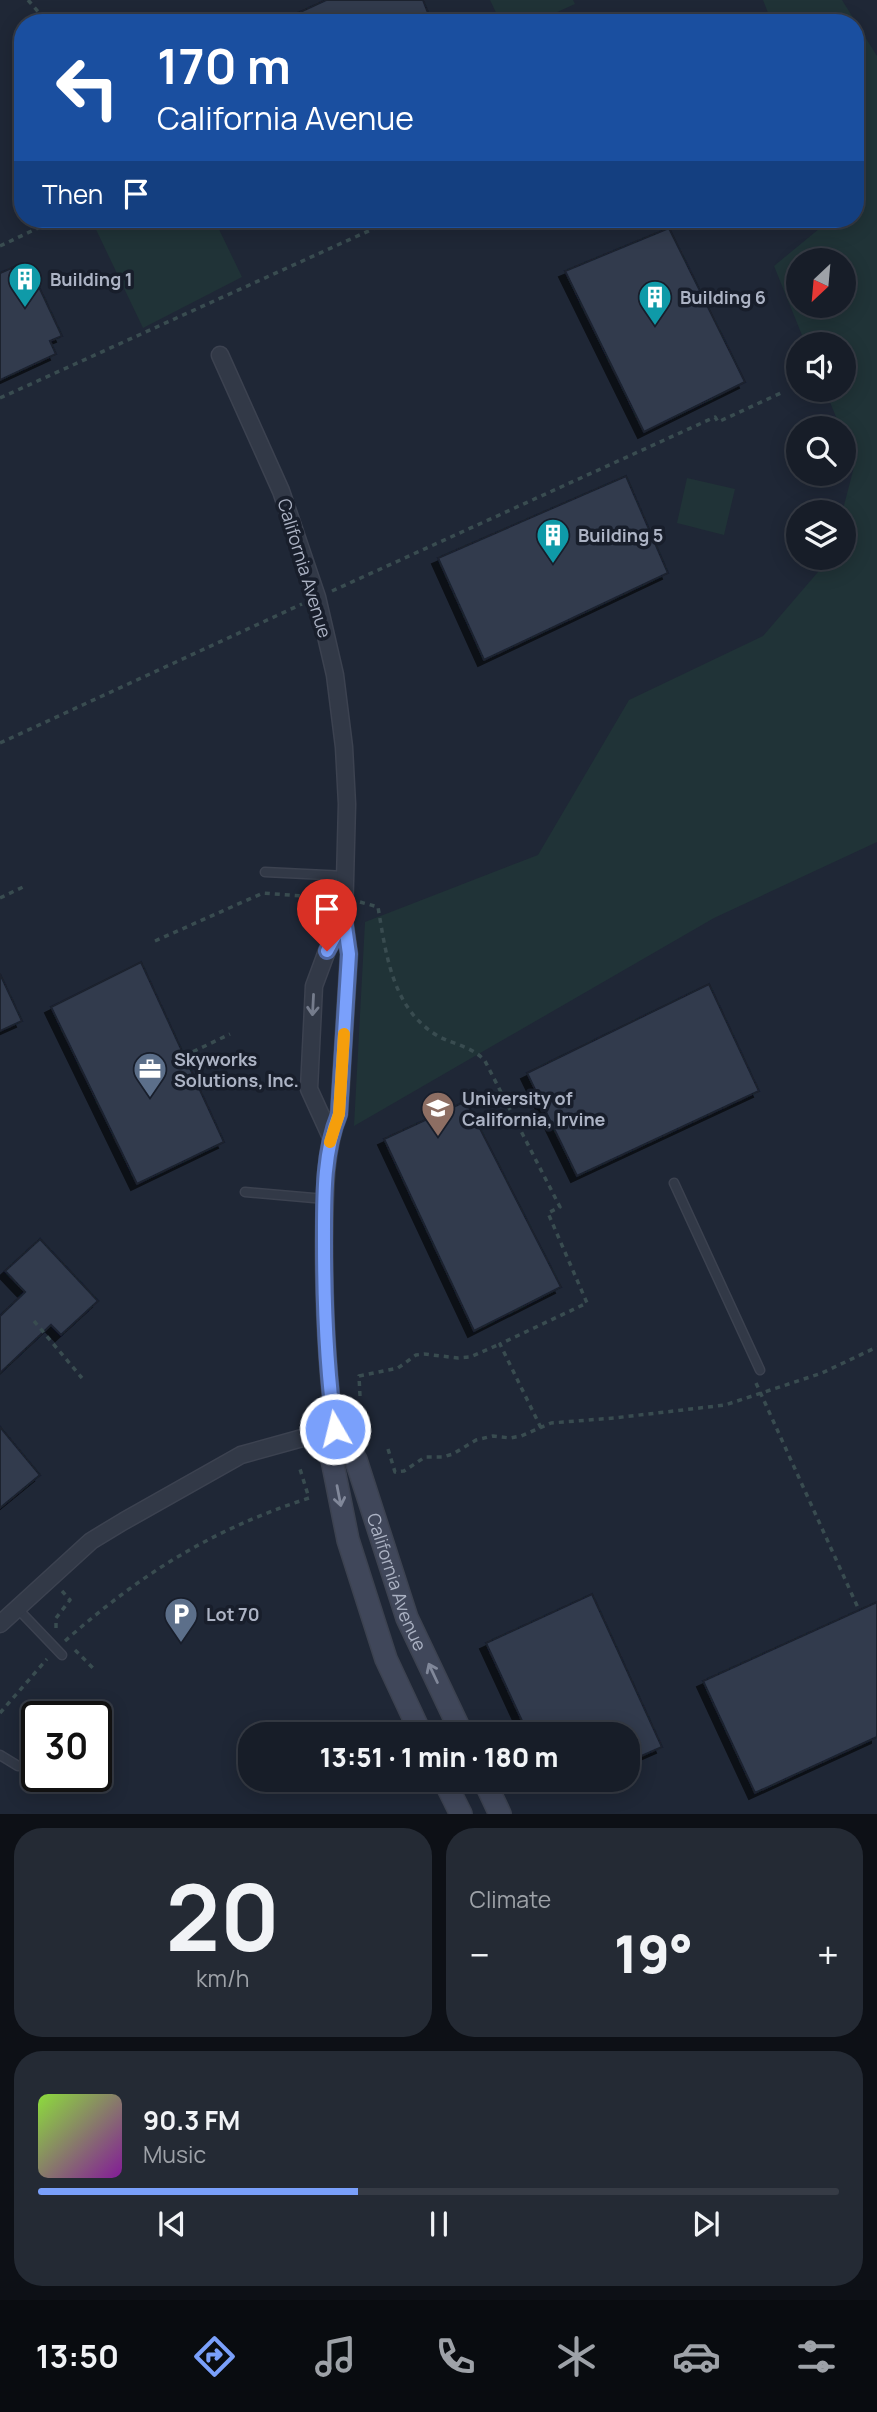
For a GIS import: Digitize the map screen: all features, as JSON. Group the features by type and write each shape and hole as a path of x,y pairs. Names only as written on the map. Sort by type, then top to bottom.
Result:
{"street":[{"name":"California Avenue","path":"220,355 281,491 317,597 335,675 344,747 347,804 343,900 349,954 339,1114 331,1135 324,1199 324,1307 335,1429 332,1460 348,1540 386,1659 415,1722"},
{"path":"331,1135 309,1089 314,986 327,951 344,919"},
{"name":"California Avenue","path":"335,1429 356,1460 407,1618 456,1722"},
{"path":"0,1624 91,1541 241,1455 335,1429"},
{"path":"450,1792 461,1814"},
{"path":"490,1792 500,1814"}],"lane":[{"path":"265,872 346,876"},
{"path":"674,1183 755,1371"},
{"path":"245,1192 324,1199"},
{"path":"16,1607 60,1653"},
{"path":"0,1755 18,1766"}],"path":[{"path":"28,0 40,14"},
{"path":"0,246 38,228"},
{"path":"0,398 375,228"},
{"path":"0,743 715,418 718,422 783,392"},
{"path":"0,898 23,887"},
{"path":"155,941 263,893 343,900 378,907 385,957 398,992 420,1021 435,1035 477,1051 485,1060 560,1207 548,1213 587,1303 470,1357 416,1355 398,1368 359,1376 359,1396"},
{"path":"184,1056 230,1034"},
{"path":"34,1321 82,1378"},
{"path":"500,1344 541,1428"},
{"path":"388,1448 395,1472 404,1471 425,1457 453,1454 476,1440 493,1436 521,1436 551,1423 726,1405 822,1373 877,1347"},
{"path":"755,1371 761,1394 859,1610"},
{"path":"0,1713 33,1672 60,1653 65,1641 133,1585 184,1552 243,1521 309,1498 300,1469"},
{"path":"50,1578 70,1600 56,1618 55,1626 65,1641 96,1671"}],"green space":[{"path":"490,0 573,0 575,4 553,14 497,14"},
{"path":"763,0 842,0 851,14 768,14"},
{"path":"864,35 877,56 877,842 714,918 354,1126 365,922 538,855 629,700 763,636 820,570 856,570 856,500 845,500 849,486 856,486 856,416 836,416 830,402 856,402 856,332 801,332 795,318 856,318 856,248 796,248 820,228 864,228"},
{"path":"95,228 218,228 242,277 143,328"},
{"path":"786,256 786,296 774,266"},
{"path":"687,478 735,489 724,535 677,523"}],"building":[{"path":"326,0 423,0 428,14 296,14"},
{"name":"Building 6","path":"669,228 745,382 644,432 565,271"},
{"name":"Building 1","path":"16,266 23,281 34,276 62,336 50,341 56,354 0,380 0,273"},
{"name":"Building 5","path":"626,476 668,573 484,660 438,558"},
{"name":"Skyworks Solutions, Inc.","path":"141,962 224,1142 137,1184 51,1007"},
{"path":"0,974 22,1021 0,1031"},
{"path":"709,984 759,1091 577,1176 527,1073"},
{"path":"466,1101 561,1287 474,1331 384,1139"},
{"path":"40,1239 98,1301 61,1335 51,1325 0,1373 0,1316 25,1292 5,1271"},
{"path":"0,1427 40,1475 0,1508"},
{"path":"592,1594 662,1747 640,1757 640,1722 522,1722 486,1643"},
{"path":"877,1602 877,1737 755,1793 703,1681"}],"slow traffic":[{"path":"330,1142 339,1114 344,1034"}],"place":[{"name":"Building 1","path":"25,309"},
{"name":"Building 6","path":"655,327"},
{"name":"Building 5","path":"553,565"},
{"name":"Skyworks Solutions, Inc.","path":"150,1099"},
{"name":"University of California, Irvine","path":"438,1138"},
{"name":"Lot 70","path":"181,1644"}],"route":[{"path":"327,951 344,919 349,954 339,1114 331,1135 324,1199 324,1307 335,1429"}]}
